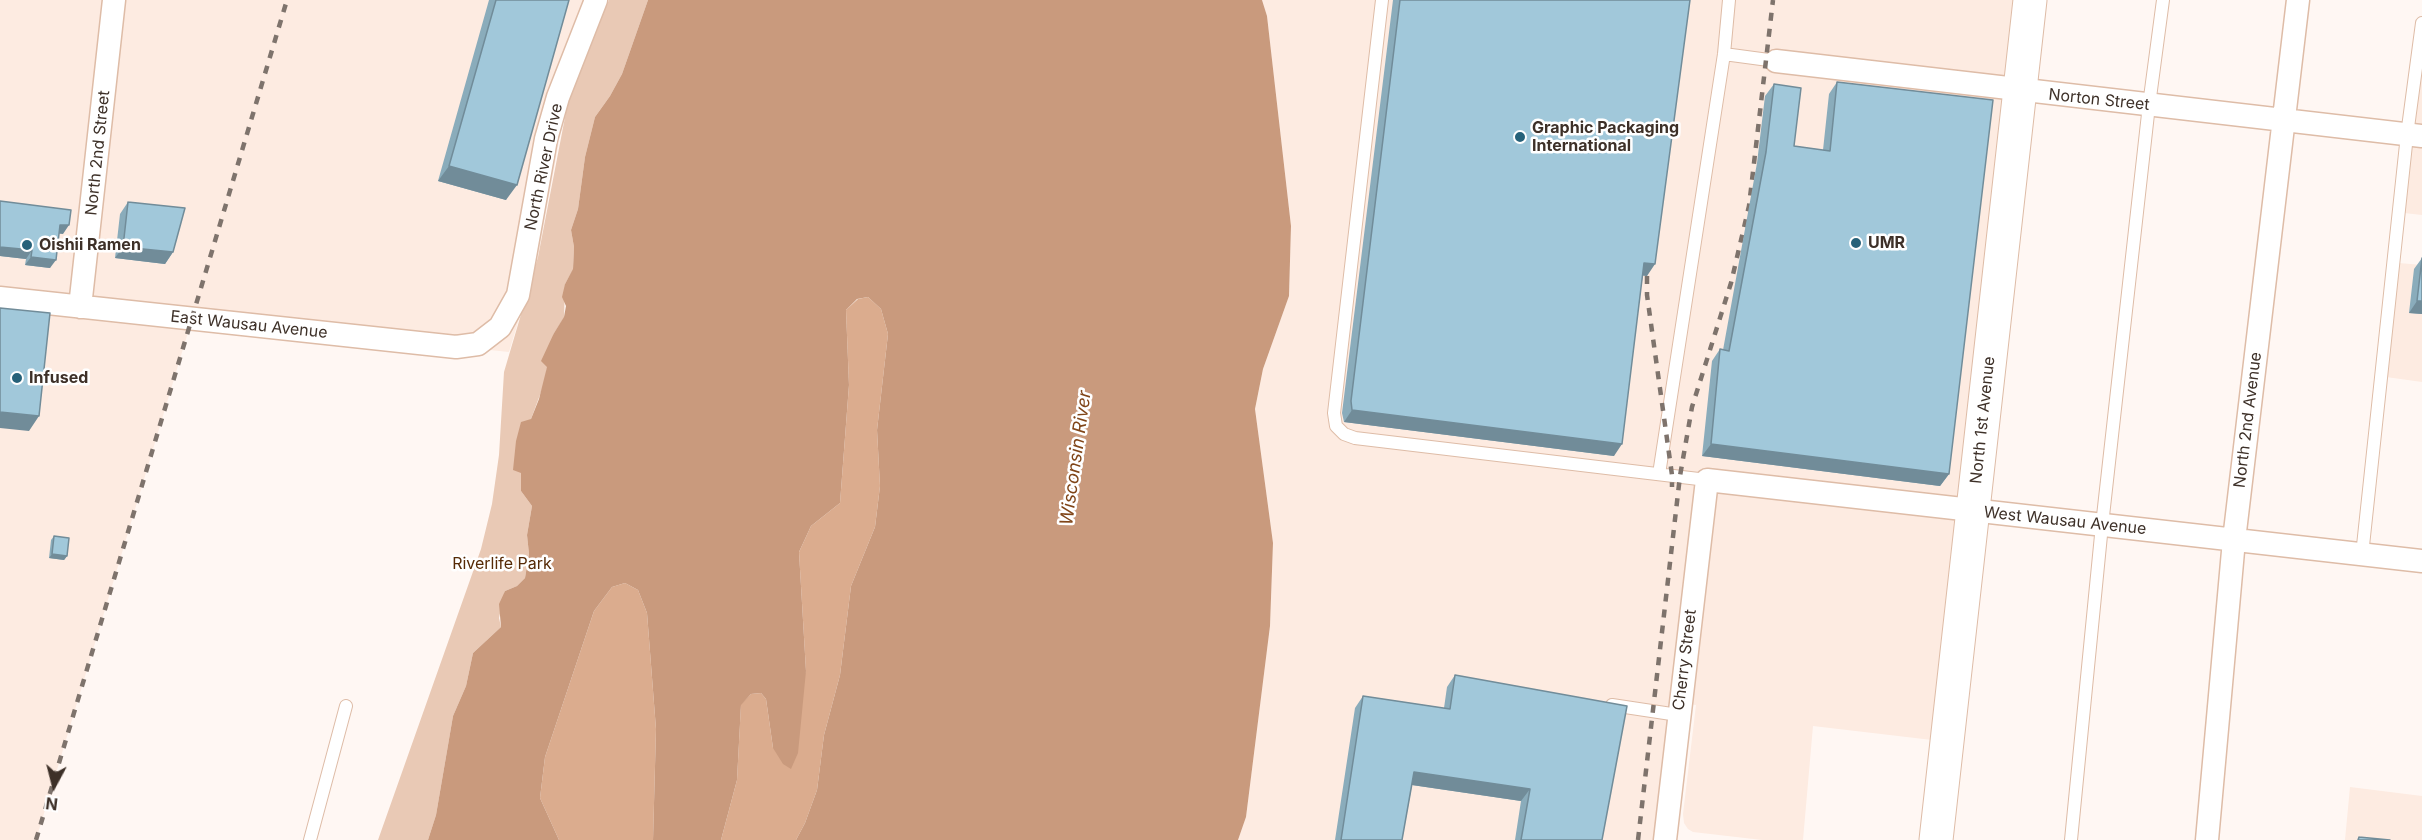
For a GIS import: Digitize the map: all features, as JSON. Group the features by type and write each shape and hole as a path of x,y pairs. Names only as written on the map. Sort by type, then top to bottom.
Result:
{"main road":[{"name":"North 1st Avenue","path":"1936,840 2030,0"}],"street":[{"name":"North 2nd Street","path":"80,307 114,0"},
{"name":"North River Drive","path":"495,333 507,318 518,295 546,139 558,97 596,0"},
{"name":"North 2nd Avenue","path":"2207,840 2234,540 2298,0"},
{"name":"Norton Street","path":"1776,62 2415,135"},
{"name":"East Wausau Avenue","path":"0,298 456,347 471,346 495,333"},
{"name":"West Wausau Avenue","path":"1707,480 2422,561"},
{"name":"Cherry Street","path":"1665,840 1707,480"}],"lane":[{"path":"1382,0 1334,413 1336,426 1344,434 1355,438 1707,480"},
{"path":"1659,474 1724,54 1729,0"},
{"path":"2071,840 2102,525 2163,0"},
{"path":"2362,555 2415,135 2422,23"},
{"path":"1724,54 1776,62"},
{"path":"1612,705 1678,715"},
{"path":"310,840 346,706"}],"shaded area":[{"path":"0,0 609,0 575,81 561,130 538,257 509,352 192,319 36,840 0,840"},
{"path":"1262,0 2016,0 1932,740 1813,726 1803,840 1762,840 1693,832 1688,829 1684,823 1683,814 1696,705 1671,702 1655,840 1238,840 1246,817 1270,626 1273,543 1255,409 1263,369 1289,296 1291,226 1267,16"},
{"path":"2422,59 2422,215 2404,213"},
{"path":"2399,263 2422,265 2422,382 2386,377"},
{"path":"868,297 881,309 888,334 877,430 880,486 875,527 851,586 840,675 824,735 817,790 796,840 721,840 737,780 741,704 751,694 761,693 766,699 773,748 806,671 799,552 811,526 840,503 849,385 846,310 858,299"},
{"path":"625,583 638,590 647,613 656,729 653,840 559,840 540,798 545,757 594,611 612,587"},
{"path":"2350,787 2422,796 2422,840 2345,840"}],"green space":[{"name":"Riverlife Park","path":"609,0 648,0 622,74 595,117 585,157 578,209 571,230 574,247 573,270 565,284 564,318 554,333 544,384 531,419 522,473 521,491 532,506 527,535 529,554 525,578 517,586 505,591 499,618 501,627 473,653 466,686 453,716 436,815 428,840 378,840 481,549 492,504 499,455 504,372 538,257 567,107 575,81"}],"water":[{"name":"Wisconsin River","path":"648,0 1262,0 1267,16 1291,226 1289,296 1263,369 1255,409 1273,543 1270,626 1246,817 1238,840 796,840 817,790 824,735 840,675 851,586 875,527 880,486 877,430 888,334 881,309 868,297 857,299 846,310 849,385 840,503 811,526 799,552 806,671 798,753 791,769 783,764 773,748 766,699 761,693 751,694 741,705 737,780 721,840 653,840 656,729 647,613 638,590 625,583 612,587 594,611 545,757 540,798 559,840 428,840 436,815 453,716 466,686 473,653 501,627 499,604 505,591 517,586 525,578 529,554 527,535 532,506 521,491 521,473 513,470 516,441 521,422 531,419 539,399 547,367 541,361 564,317 566,306 562,297 565,284 573,269 574,247 571,230 578,209 585,157 595,117 622,74"}],"building":[{"path":"496,0 569,0 517,185 449,166"},
{"name":"Graphic Packaging International","path":"1400,0 1690,0 1655,264 1644,263 1622,444 1352,410 1351,401"},
{"name":"UMR","path":"1837,82 1993,100 1949,474 1711,444 1720,349 1729,351 1766,152 1774,84 1801,88 1794,146 1830,151"},
{"name":"Oishii Ramen","path":"0,201 71,210 69,225 60,225 56,260 31,257 32,250 0,247"},
{"path":"128,202 185,208 173,252 123,247"},
{"path":"2422,258 2422,301 2417,301"},
{"name":"Infused","path":"0,308 50,313 39,416 0,412"},
{"path":"54,536 69,538 67,556 52,554"},
{"path":"1455,675 1627,706 1602,840 1521,840 1530,789 1414,772 1402,840 1341,840 1363,696 1450,709"},
{"path":"2359,837 2390,840 2358,840"}],"railway":[{"path":"36,840 287,0"},
{"path":"1638,840 1680,476 1692,407 1731,283 1749,206 1773,0"},
{"path":"1647,276 1647,295 1672,487"}],"place":[{"name":"Graphic Packaging International","path":"1520,137"},
{"name":"UMR","path":"1856,243"},
{"name":"Oishii Ramen","path":"27,245"},
{"name":"Infused","path":"17,378"}]}
